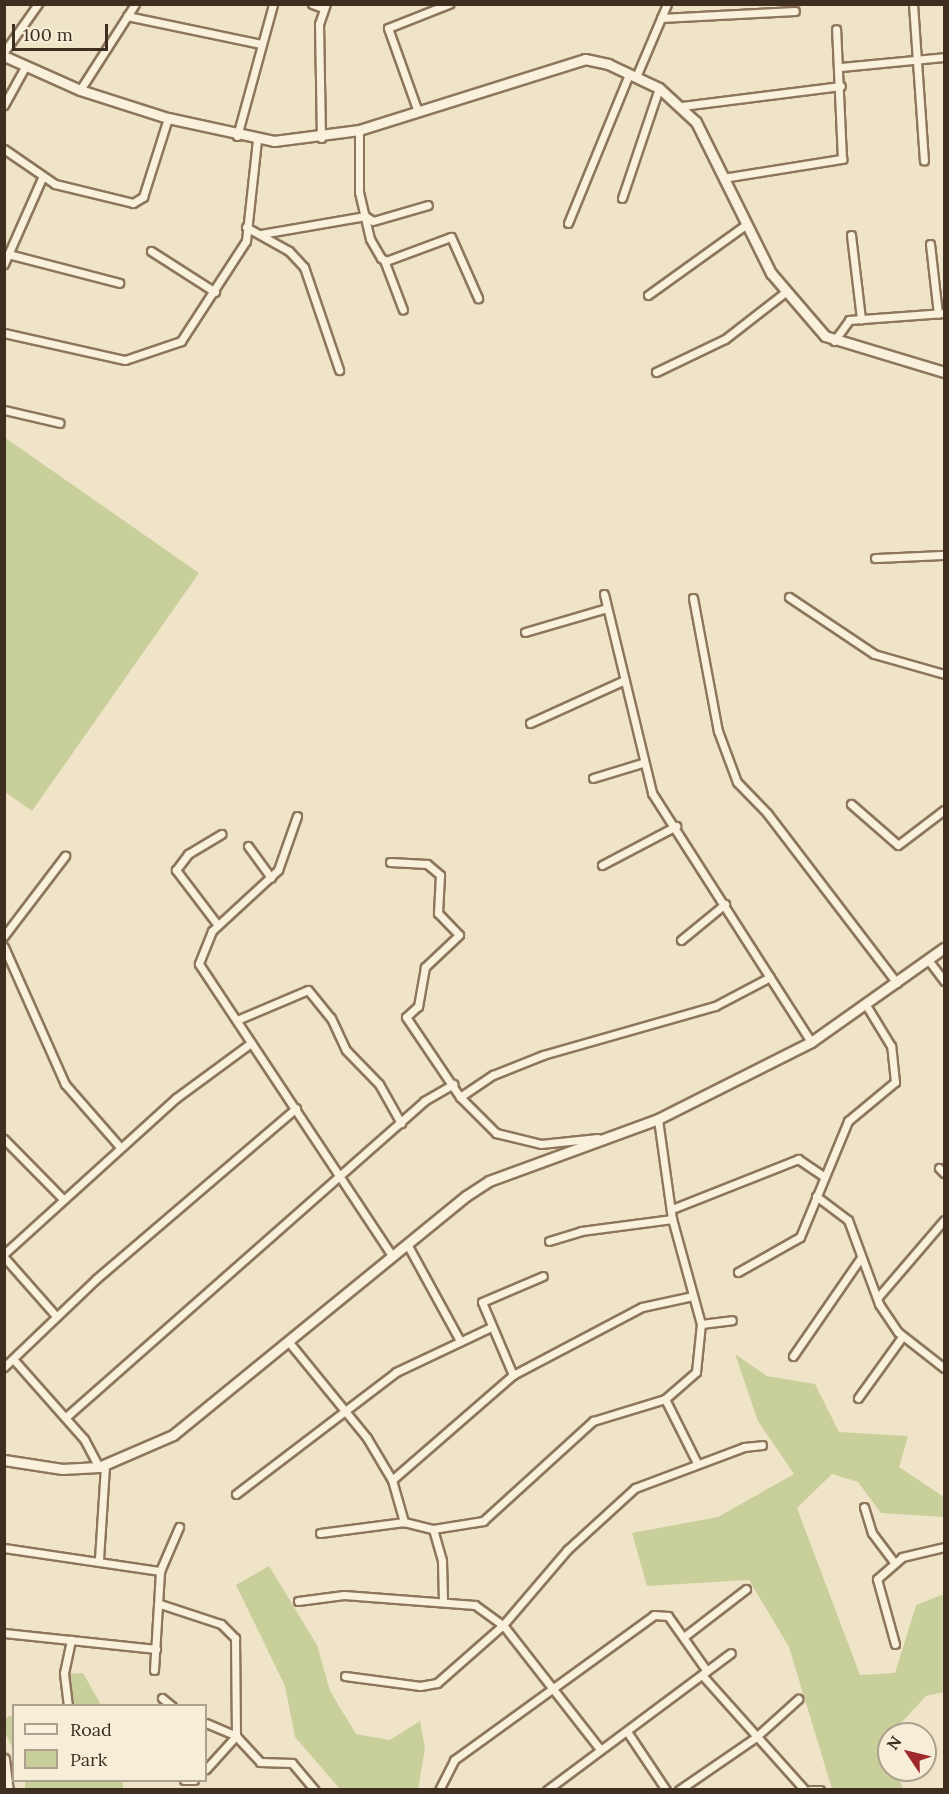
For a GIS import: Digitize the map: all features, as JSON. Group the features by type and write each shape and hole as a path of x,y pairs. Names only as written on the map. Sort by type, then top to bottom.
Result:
{"street":[{"path":"38,4 4,54 25,67 80,90 168,118 257,140 321,138 359,130 417,109 585,59 632,75 659,88 682,106 723,178 744,226 784,293 834,341 945,372"},
{"path":"80,90 135,4"},
{"path":"237,136 273,4"},
{"path":"312,4 324,6 321,138"},
{"path":"417,109 388,28 449,4"},
{"path":"567,223 632,75 667,4"},
{"path":"913,4 924,161"},
{"path":"661,18 795,11"},
{"path":"128,16 261,44"},
{"path":"723,178 838,163 844,154 841,67 836,29"},
{"path":"841,67 945,57"},
{"path":"4,105 25,67"},
{"path":"682,106 841,86"},
{"path":"622,198 659,88"},
{"path":"4,149 42,178 139,202 168,118"},
{"path":"359,130 365,216 370,238 384,260 403,309"},
{"path":"4,333 138,359 181,341 243,249 257,140"},
{"path":"4,264 42,178"},
{"path":"261,234 365,216 373,221 428,205"},
{"path":"648,295 744,226"},
{"path":"246,227 261,234 304,267 339,370"},
{"path":"851,236 861,319"},
{"path":"384,260 451,237 478,298"},
{"path":"834,341 846,323 861,319 941,314 930,244"},
{"path":"151,251 215,292"},
{"path":"8,254 119,283"},
{"path":"656,372 725,339 784,293"},
{"path":"4,410 60,423"},
{"path":"875,558 945,555"},
{"path":"604,594 642,763 652,793 676,826 811,1042"},
{"path":"789,597 874,654 945,674"},
{"path":"693,598 718,731 737,782 897,983"},
{"path":"525,632 607,608"},
{"path":"530,723 625,680"},
{"path":"593,778 642,763"},
{"path":"850,804 898,845 945,810"},
{"path":"297,816 288,852 271,878 218,924 199,964 392,1256"},
{"path":"602,865 676,826"},
{"path":"218,924 176,870 188,854 221,834"},
{"path":"248,846 271,878"},
{"path":"4,936 65,856"},
{"path":"390,862 427,864 440,875 438,913 459,935 425,967 418,1006 405,1017 454,1084 460,1097 496,1133 541,1144 618,1136"},
{"path":"681,940 725,904"},
{"path":"4,947 69,1091 120,1148"},
{"path":"4,1460 62,1469 102,1466 186,1427 392,1256 489,1181 618,1136 658,1119 811,1042 945,948"},
{"path":"929,961 945,981"},
{"path":"460,1097 493,1074 533,1059 715,1006 770,976"},
{"path":"237,1020 308,990 331,1018 346,1050 379,1084 401,1124"},
{"path":"738,1272 800,1237 815,1210 816,1196 823,1176 852,1114 895,1082 891,1046 866,1005"},
{"path":"56,1316 4,1255 120,1148 251,1043"},
{"path":"66,1417 434,1094 454,1084"},
{"path":"4,1367 14,1360 56,1316 296,1108"},
{"path":"320,1533 404,1522 432,1529 483,1521 593,1421 665,1399 696,1372 701,1324 672,1219 658,1119"},
{"path":"4,1139 63,1199"},
{"path":"672,1209 798,1159 823,1176"},
{"path":"816,1196 848,1220 860,1259 902,1336 945,1368"},
{"path":"549,1241 581,1231 672,1219"},
{"path":"879,1297 945,1220"},
{"path":"407,1244 460,1341"},
{"path":"793,1356 860,1259"},
{"path":"513,1375 491,1328 483,1300 543,1276"},
{"path":"392,1480 513,1375 642,1307 693,1296"},
{"path":"701,1324 732,1320"},
{"path":"236,1494 342,1411 407,1365 491,1328"},
{"path":"858,1398 902,1336"},
{"path":"288,1341 342,1411 367,1438 392,1480 404,1522"},
{"path":"14,1360 66,1417 102,1466 99,1559"},
{"path":"665,1399 697,1463"},
{"path":"345,1676 432,1686 503,1625 544,1574 619,1500 635,1488 697,1463 762,1445"},
{"path":"864,1507 872,1533 894,1562"},
{"path":"154,1670 160,1604 160,1571 179,1527"},
{"path":"432,1529 442,1561 443,1602"},
{"path":"895,1644 876,1581 894,1562 945,1546"},
{"path":"4,1548 99,1559 160,1571"},
{"path":"685,1636 746,1589"},
{"path":"298,1601 344,1595 475,1605 503,1625 600,1749"},
{"path":"160,1604 232,1633 236,1736 207,1768"},
{"path":"439,1790 454,1760 658,1613 685,1636 705,1673 756,1737 805,1790"},
{"path":"4,1633 156,1649"},
{"path":"68,1704 64,1673 71,1640"},
{"path":"547,1790 600,1749 628,1733 731,1653"},
{"path":"162,1698 170,1704"},
{"path":"679,1790 756,1737 798,1699"},
{"path":"207,1723 236,1736 260,1762 288,1761 300,1767 315,1790"},
{"path":"628,1733 666,1790"},
{"path":"4,1759 8,1790"},
{"path":"810,1790 820,1790"}],"green space":[{"path":"4,437 199,573 32,811 5,792"},
{"path":"735,1354 767,1376 815,1384 839,1432 908,1436 899,1467 944,1497 944,1517 881,1513 858,1482 832,1474 797,1508 860,1675 895,1673 916,1605 944,1594 944,1692 926,1696 902,1722 877,1722 877,1782 900,1782 903,1789 832,1789 789,1647 749,1580 647,1586 632,1533 718,1517 794,1474 758,1421"},
{"path":"269,1566 317,1645 330,1691 356,1734 390,1740 420,1721 425,1749 418,1789 340,1789 295,1737 285,1686 236,1585"},
{"path":"83,1673 100,1704 73,1704 62,1674"},
{"path":"12,1716 12,1747 4,1730 5,1718"},
{"path":"25,1782 123,1782 123,1789 25,1789"}]}
